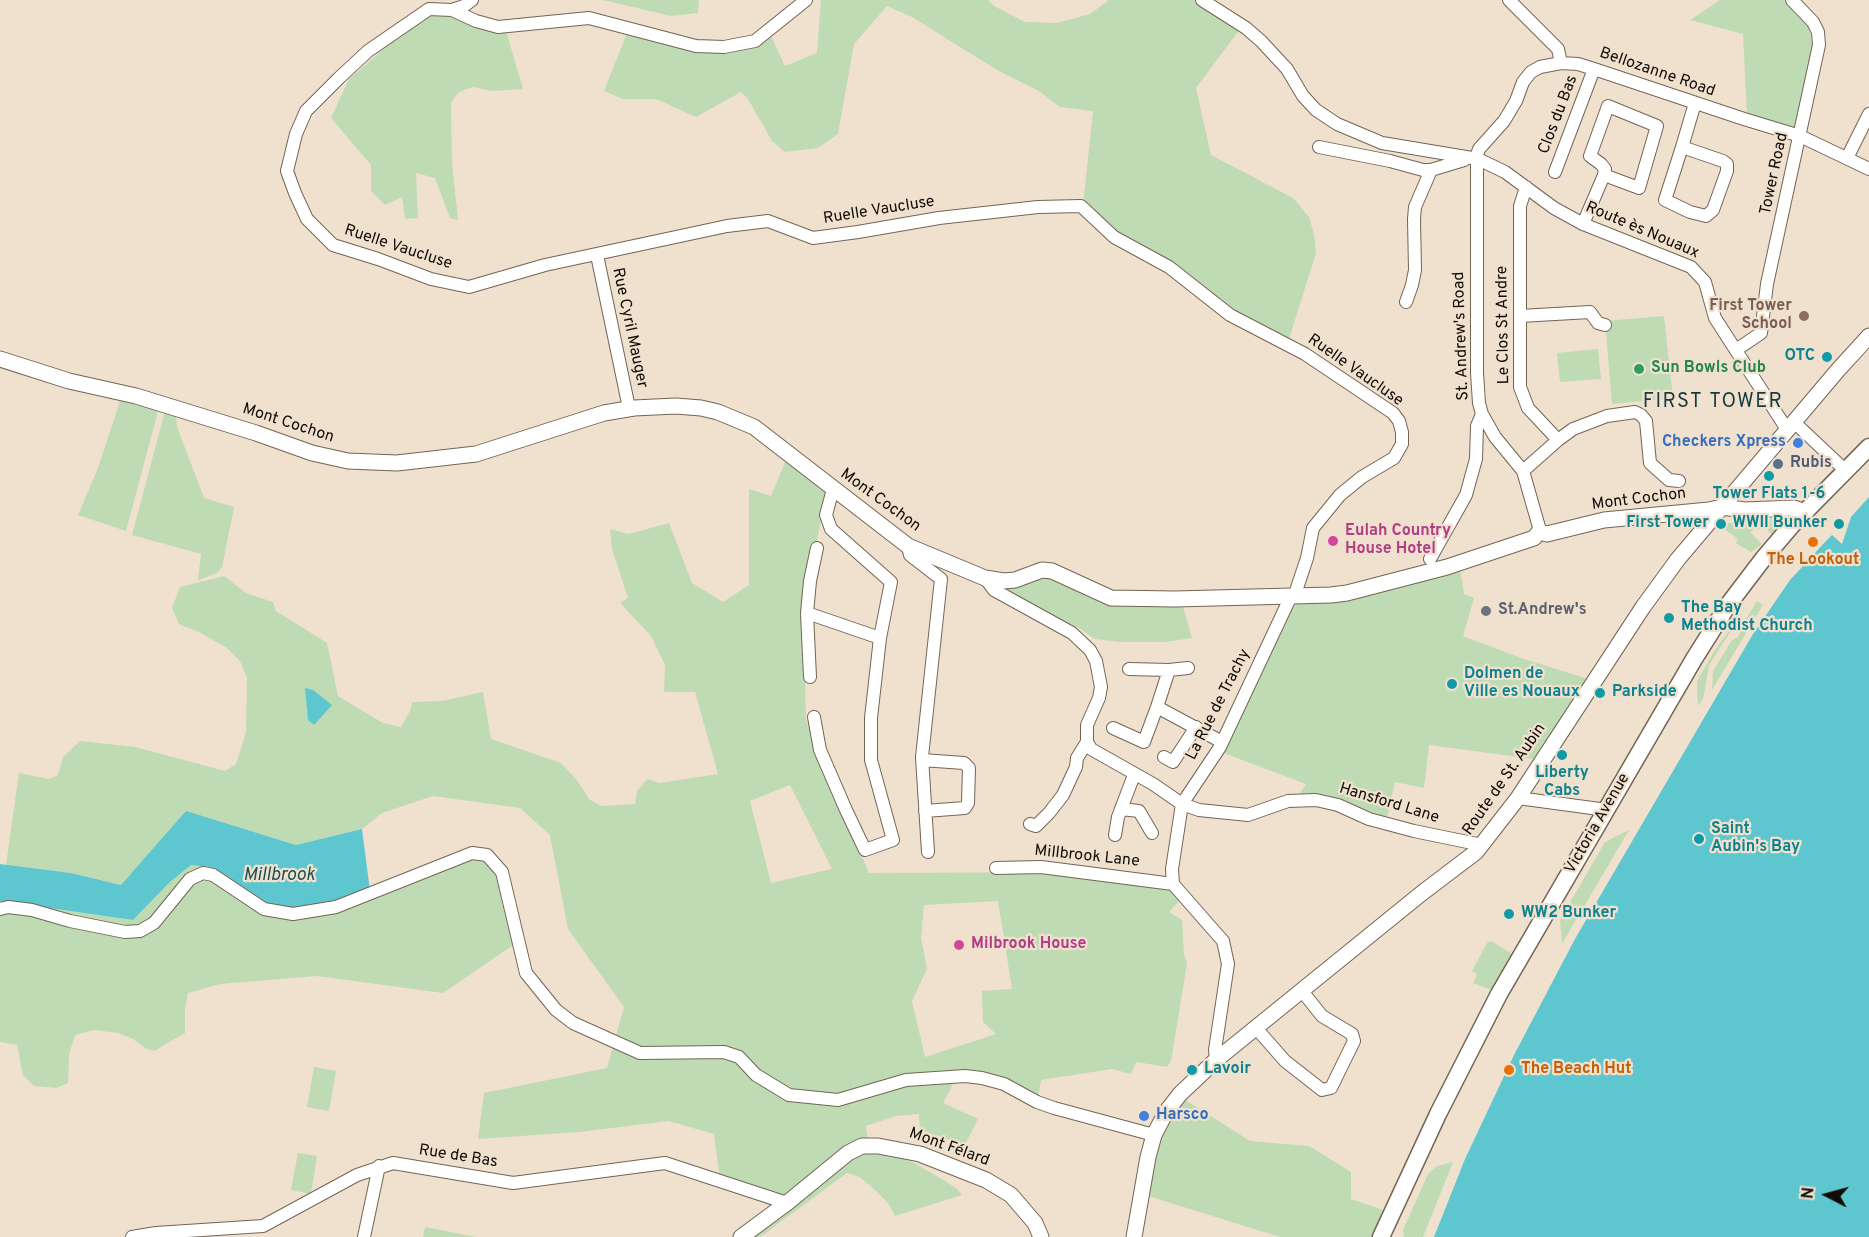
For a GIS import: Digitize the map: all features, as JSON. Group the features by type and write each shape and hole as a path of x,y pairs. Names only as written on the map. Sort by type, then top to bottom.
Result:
{"highway":[{"name":"Victoria Avenue","path":"1392,1237 1408,1197 1502,1005 1688,682 1735,608 1846,471 1869,447"},
{"name":"Victoria Avenue","path":"1381,1237 1438,1114 1499,994 1694,659 1728,605 1763,559 1869,460"}],"main road":[{"name":"Route de St. Aubin","path":"1134,1237 1154,1135 1166,1112 1180,1094 1216,1060 1422,893 1468,860 1482,845 1518,798 1642,607 1722,507 1869,336"},
{"name":"Mont Cochon","path":"0,359 69,381 136,396 312,453 348,461 397,463 476,454 576,421 629,408 676,406 701,408 727,416 753,428 908,546 985,578 1015,580 1042,570 1052,572 1111,598 1292,596 1347,593 1447,567 1534,538 1539,532 1547,534 1604,520 1722,507 1745,510 1794,508 1810,515"},
{"name":"Mont Félard","path":"741,1237 787,1203 826,1169 862,1146 878,1146 920,1154 986,1180 1011,1195 1035,1223 1041,1237"}],"street":[{"path":"452,10 472,0"},
{"path":"452,10 476,21 498,27 589,18 696,46 724,47 755,40 784,20 806,0"},
{"name":"Route ès Nouaux","path":"1202,0 1246,28 1261,41 1287,69 1303,96 1316,110 1337,124 1382,143 1472,158 1505,172 1554,208 1582,224 1691,267 1705,282 1715,318 1791,427 1846,471"},
{"path":"1509,0 1558,49 1562,63"},
{"name":"Tower Road","path":"1736,350 1761,333 1766,292 1819,45 1814,22 1792,0"},
{"name":"Ruelle Vaucluse","path":"452,10 429,9 368,51 306,111 296,134 287,171 307,219 333,245 431,279 470,287 545,265 727,226 768,221 813,238 939,218 1038,207 1080,206 1114,237 1169,267 1230,315 1305,354 1393,412 1399,421 1402,444 1394,458 1362,477 1340,495 1312,528 1307,558 1292,596"},
{"name":"Bellozanne Road","path":"1472,158 1504,121 1516,101 1523,82 1531,72 1540,67 1562,63 1578,64 1800,136 1869,168"},
{"name":"Clos du Bas","path":"1555,172 1594,69"},
{"path":"1682,147 1726,164 1727,171 1713,210 1706,216 1690,212 1665,200 1695,103"},
{"path":"1582,224 1604,175 1605,170 1601,164 1590,156 1608,106 1658,126 1639,188 1604,175"},
{"path":"1847,158 1869,114"},
{"path":"1319,147 1431,170 1472,158"},
{"name":"St. Andrew's Road","path":"1472,158 1476,186 1479,403 1482,414 1495,437 1523,471 1539,532"},
{"path":"1406,302 1415,270 1413,219 1415,207 1431,170"},
{"name":"Le Clos St Andre","path":"1526,187 1520,206 1520,387 1528,408 1558,440"},
{"name":"Rue Cyril Mauger","path":"597,255 629,408"},
{"path":"1520,316 1590,312 1598,323 1605,325"},
{"path":"1523,471 1574,429 1607,416 1635,412 1646,421 1650,463 1669,480 1678,481"},
{"path":"1430,559 1466,495 1476,459 1477,426 1482,414"},
{"path":"814,717 820,750 865,850 893,840 871,760 871,718 880,638 891,582 831,529 826,515 833,489"},
{"path":"908,546 910,555 941,579 922,760 928,852"},
{"path":"810,677 807,613 817,548"},
{"path":"985,578 994,590 1072,633 1090,650 1096,661 1101,687 1100,698 1087,724 1087,742 1091,749 1153,784 1182,804"},
{"name":"La Rue de Trachy","path":"1173,884 1172,869 1182,804 1222,742 1292,596"},
{"path":"807,613 880,638"},
{"path":"1129,669 1188,668"},
{"path":"1113,728 1148,745 1169,670"},
{"path":"1157,707 1222,742"},
{"path":"1164,757 1173,762 1196,728"},
{"path":"1030,824 1036,826 1063,795 1076,767 1077,758 1087,742"},
{"path":"922,760 964,763 969,768 968,803 965,808 925,811"},
{"path":"1115,835 1121,808 1134,775"},
{"path":"1518,798 1607,810"},
{"name":"Hansford Lane","path":"1182,804 1199,810 1248,815 1288,801 1316,800 1338,805 1370,819 1414,831 1482,845"},
{"path":"1121,808 1139,811 1152,833"},
{"path":"0,909 8,907 32,910 70,921 124,932 140,931 154,923 190,879 203,873 213,875 264,909 293,914 336,907 472,853 487,855 502,872 526,973 556,1010 573,1023 640,1053 724,1052 738,1057 756,1075 789,1095 838,1100 906,1080 965,1076 982,1078 1004,1084 1036,1102 1054,1108 1154,1135"},
{"name":"Millbrook Lane","path":"996,868 1041,867 1173,884"},
{"path":"1173,884 1223,941 1228,964 1215,1050 1216,1060"},
{"path":"1256,1028 1285,1062 1322,1090 1331,1088 1354,1041 1352,1034 1322,1016 1302,991"},
{"name":"Rue de Bas","path":"132,1237 156,1233 263,1226 357,1175 393,1163 513,1183 665,1162 787,1203"},
{"path":"364,1237 379,1166"}],"green space":[{"path":"603,0 699,0 698,13 671,16"},
{"path":"821,0 988,0 994,6 1025,22 1057,23 1090,14 1109,0 1194,0 1240,29 1196,88 1211,155 1293,198 1309,217 1316,253 1288,342 1231,313 1116,235 1083,205 1093,111 1060,107 1039,91 997,70 912,17 887,6 854,44 838,134 818,148 785,152 772,141 748,99 741,92 696,117 656,99 623,99 604,91 627,33 698,52 725,53 758,47 771,36 785,66 817,53"},
{"path":"1720,0 1784,0 1806,22 1813,42 1813,51 1795,127 1779,127 1747,116 1743,34 1690,20"},
{"path":"430,15 452,15 506,31 523,89 492,91 473,87 459,92 451,102 452,163 458,220 450,218 435,178 416,173 418,218 405,219 402,197 385,205 371,191 371,165 331,118 349,79 393,41"},
{"name":"Sun Bowls Club","path":"1664,316 1673,398 1612,404 1605,321"},
{"path":"1598,349 1601,379 1560,382 1557,353"},
{"path":"121,398 156,407 157,415 126,531 78,515 98,468"},
{"path":"165,411 176,415 177,427 204,498 234,507 222,567 217,573 198,580 201,554 132,535"},
{"path":"786,460 827,490 803,611 806,720 869,873 1072,872 1171,886 1182,898 1169,912 1182,920 1184,954 1187,963 1171,1061 1167,1067 1136,1062 1131,1074 1112,1069 1041,1080 1038,1098 995,1079 955,1080 943,1103 978,1119 965,1145 920,1130 919,1114 896,1116 866,1126 870,1154 898,1157 914,1163 957,1189 962,1195 895,1216 888,1203 875,1190 860,1177 847,1173 760,1237 749,1237 775,1207 721,1188 714,1134 668,1121 579,1132 478,1139 484,1093 607,1068 624,1007 568,929 550,835 520,808 433,796 382,813 362,829 296,845 187,812 121,885 71,873 6,865 19,773 49,779 58,775 63,757 80,741 135,747 225,771 236,764 246,732 247,678 240,661 227,648 179,624 172,608 180,587 224,576 246,593 273,602 276,611 327,643 338,696 383,723 401,727 411,709 412,702 442,701 483,692 491,739 561,763 576,779 590,800 601,806 635,804 637,791 647,779 660,783 718,774 695,692 664,692 665,665 651,636 620,603 628,598 612,549 610,529 629,534 669,523 692,583 723,602 749,585 749,489 771,496","holes":["790,785 832,869 771,883 750,801","998,901 1012,989 982,991 983,1022 996,1034 925,1057 912,1001 927,969 921,938 924,905"]},
{"path":"1773,517 1780,523 1779,529 1773,534 1764,526 1750,532 1762,544 1751,552 1736,543 1738,539 1724,529 1726,523 1733,523 1735,520"},
{"name":"St.Andrew's","path":"1460,568 1464,594 1474,598 1463,636 1521,658 1588,679 1550,738 1533,759 1429,745 1424,788 1395,782 1387,818 1316,795 1307,793 1298,796 1306,784 1221,752 1292,601"},
{"path":"1045,576 1110,604 1182,603 1192,638 1165,642 1120,642 1095,639 1076,626 1072,630 1002,590 999,585"},
{"path":"1757,601 1763,605 1712,690 1713,671 1732,640 1738,637 1741,627"},
{"path":"1747,606 1709,665 1703,699 1698,706 1697,681 1715,650"},
{"path":"1629,830 1562,944 1560,920 1605,842"},
{"path":"472,853 502,872 519,941 443,993 317,976 220,984 188,993 185,1033 154,1051 118,1033 94,1030 75,1035 69,1054 68,1083 56,1088 34,1086 23,1075 17,1045 0,1042 0,901 133,920 170,882 191,865 210,867 264,908 293,914"},
{"path":"1491,941 1514,955 1494,991 1473,983 1477,974 1472,971 1487,943"},
{"path":"314,1067 336,1071 329,1111 307,1107"},
{"path":"1184,1099 1250,1141 1309,1146 1351,1172 1351,1199 1383,1210 1373,1237 1280,1237 1145,1195 1165,1121"},
{"path":"298,1153 317,1156 311,1194 291,1190"},
{"path":"1453,1162 1423,1237 1404,1237 1403,1230 1428,1174 1437,1166"},
{"path":"425,1227 476,1237 423,1237"}],"water":[{"path":"1869,497 1869,1237 1434,1237 1465,1159 1506,1072 1509,1073 1512,1068 1509,1066 1514,1055 1575,939 1753,634 1790,580 1826,541 1832,535 1842,544 1851,517"},
{"path":"305,688 313,690 332,705 314,725 308,720"},
{"name":"Millbrook","path":"186,811 296,845 362,829 370,891 331,907 264,909 210,867 191,865 170,882 133,920 0,901 0,864 71,873 121,885"}],"place":[{"name":"First Tower School","path":"1804,316"},
{"name":"OTC","path":"1827,357"},
{"name":"Sun Bowls Club","path":"1639,369"},
{"name":"Checkers Xpress","path":"1798,443"},
{"name":"Rubis","path":"1778,464"},
{"name":"Tower Flats 1-6","path":"1769,476"},
{"name":"First Tower","path":"1721,524"},
{"name":"WWII Bunker","path":"1839,524"},
{"name":"Eulah Country House Hotel","path":"1333,541"},
{"name":"The Lookout","path":"1813,542"},
{"name":"St.Andrew's","path":"1486,611"},
{"name":"The Bay Methodist Church","path":"1669,618"},
{"name":"Dolmen de Ville es Nouaux","path":"1452,684"},
{"name":"Parkside","path":"1600,693"},
{"name":"Liberty Cabs","path":"1562,755"},
{"name":"Saint Aubin's Bay","path":"1699,839"},
{"name":"WW2 Bunker","path":"1509,914"},
{"name":"Milbrook House","path":"959,945"},
{"name":"Lavoir","path":"1192,1070"},
{"name":"The Beach Hut","path":"1509,1070"},
{"name":"Harsco","path":"1144,1116"}],"district":[{"name":"FIRST TOWER","path":"1713,403"}]}
